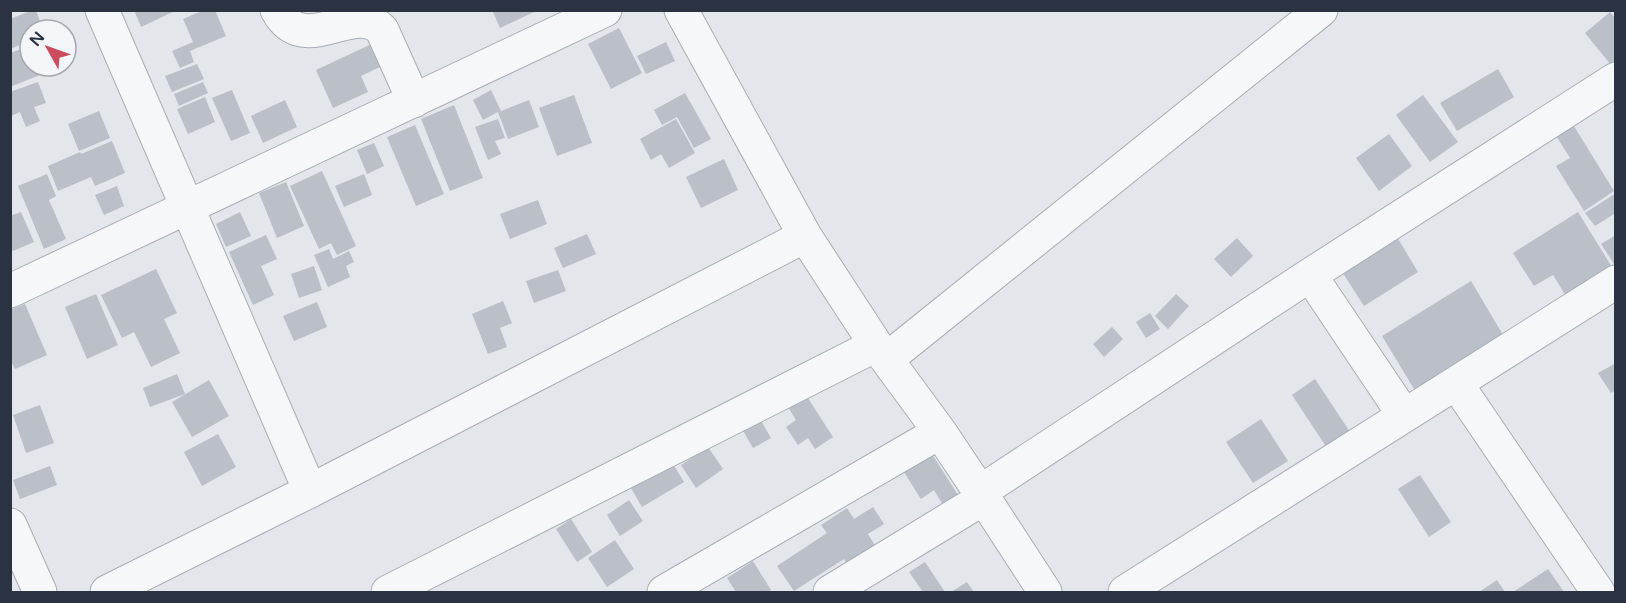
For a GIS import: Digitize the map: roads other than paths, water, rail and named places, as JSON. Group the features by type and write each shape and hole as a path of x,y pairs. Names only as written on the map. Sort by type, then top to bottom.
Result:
{"street":[{"path":"102,10 310,491"},
{"path":"277,10 288,24 303,29 357,14 368,16 376,21 414,101"},
{"path":"10,291 605,10"},
{"path":"388,592 881,352 1321,10"},
{"path":"694,16 805,236 881,352 940,432 1045,592"},
{"path":"830,592 982,495 1310,275 1616,79"},
{"path":"107,592 310,491 805,236"},
{"path":"1310,275 1404,415"},
{"path":"1125,592 1616,282"},
{"path":"1456,384 1598,592"},
{"path":"664,592 940,432"},
{"path":"10,525 40,592"},
{"path":"1604,592 1616,584"}]}
